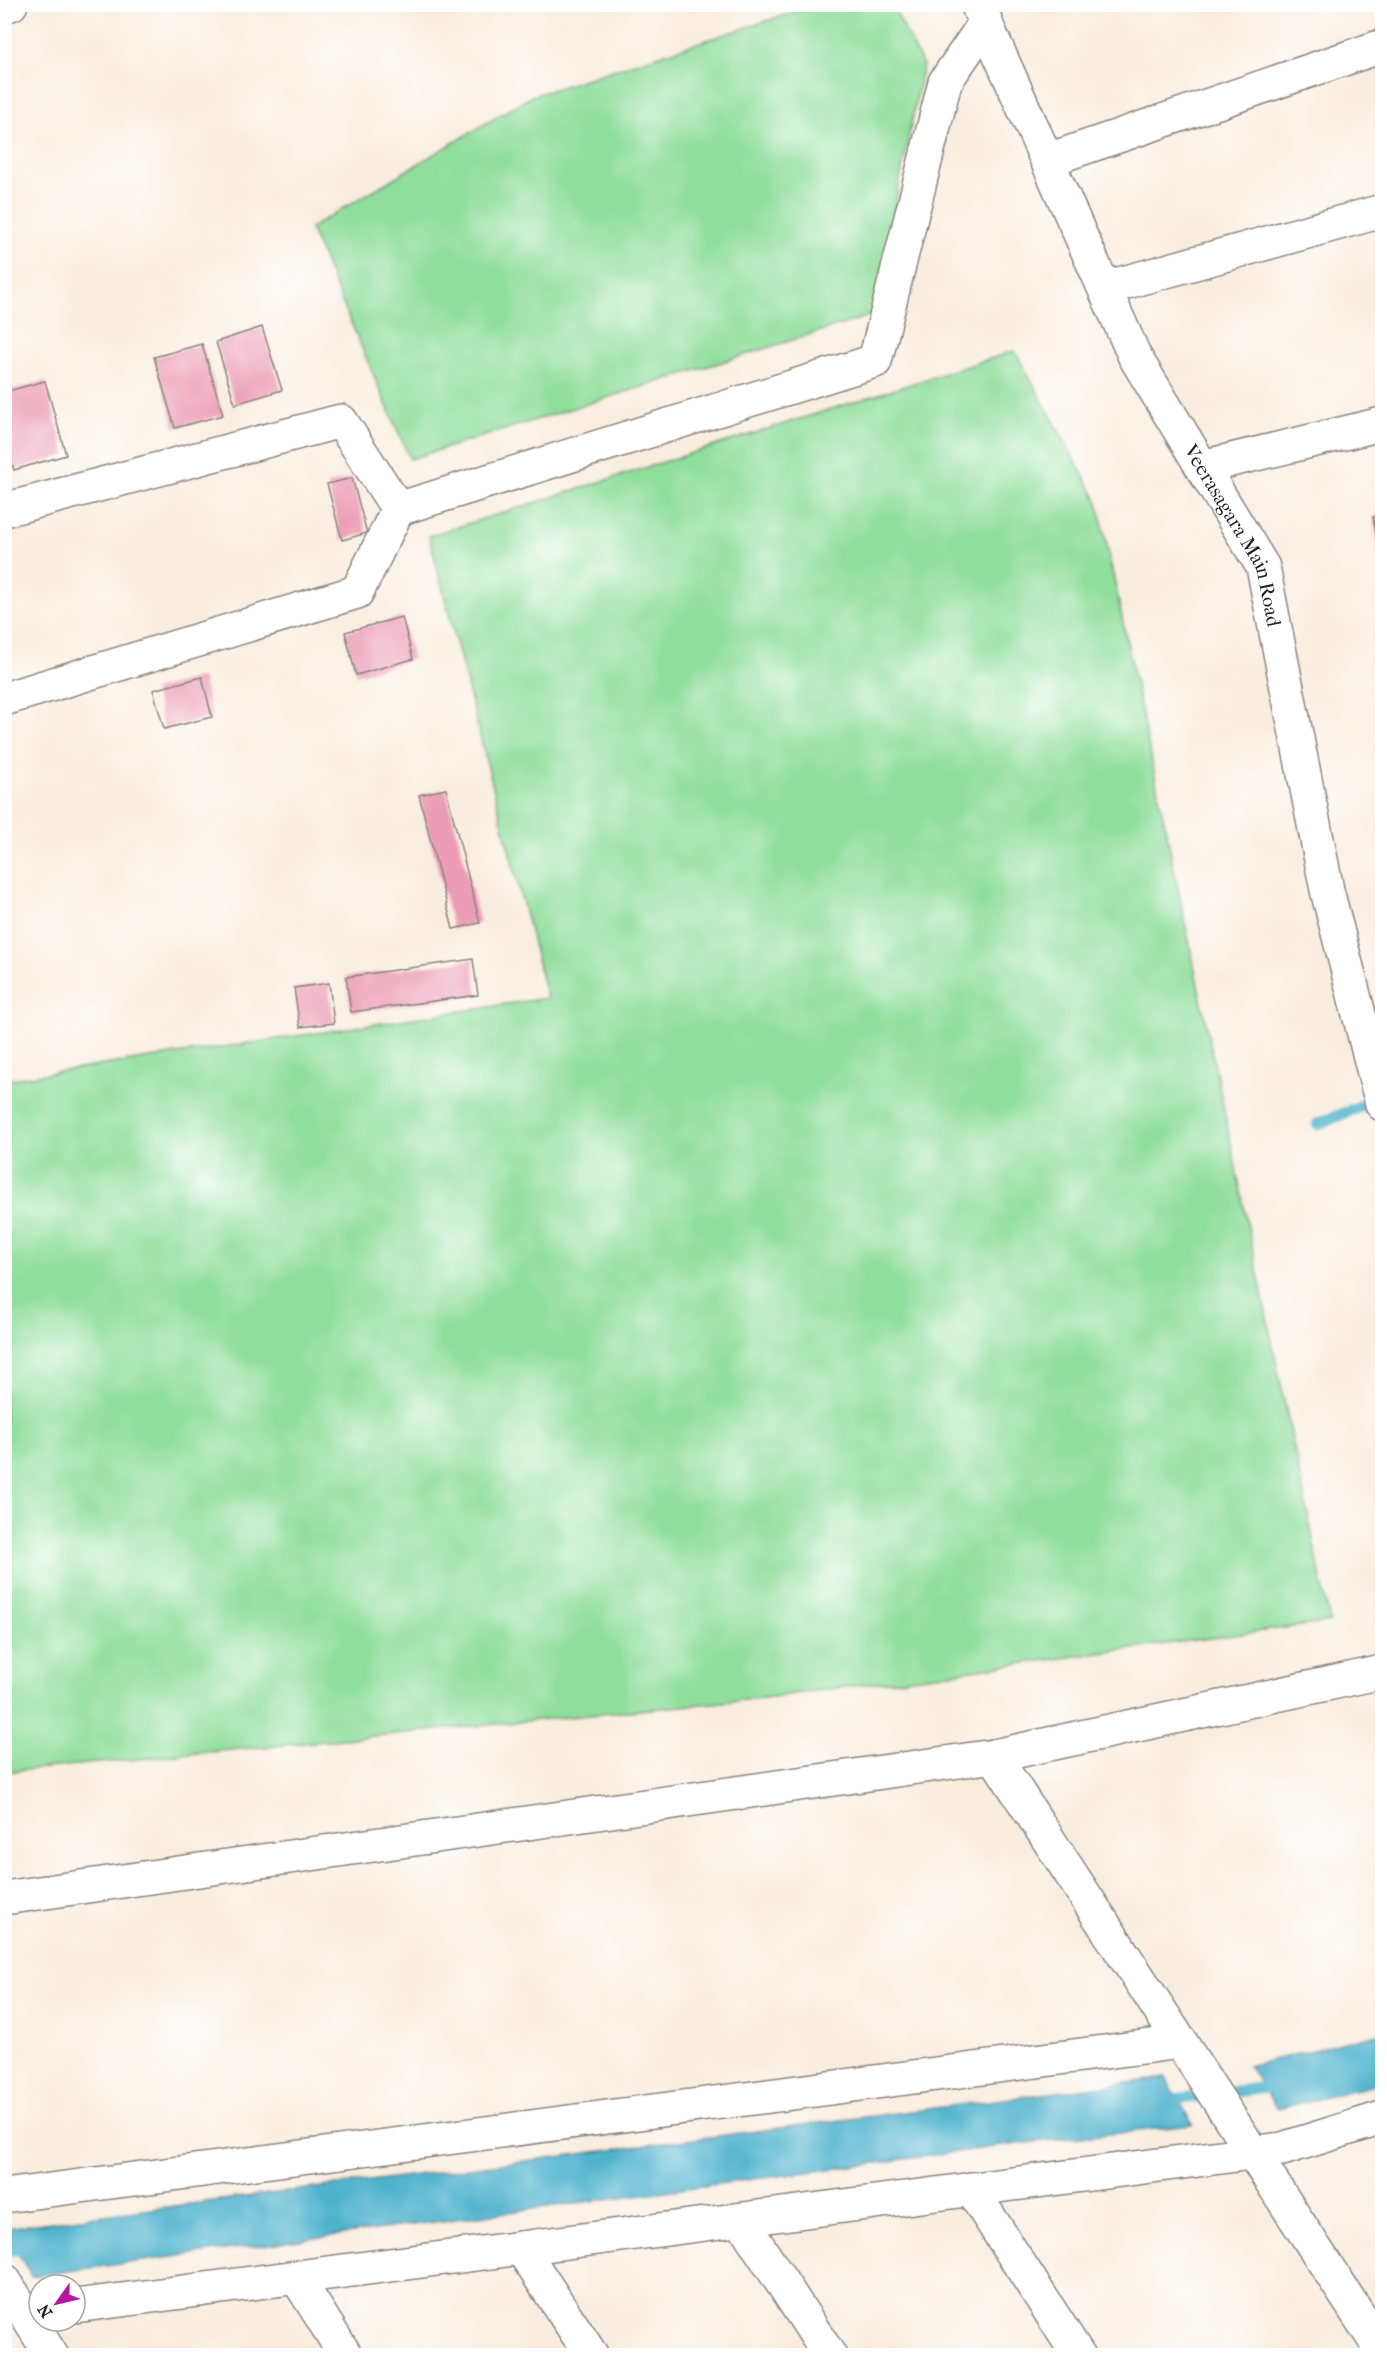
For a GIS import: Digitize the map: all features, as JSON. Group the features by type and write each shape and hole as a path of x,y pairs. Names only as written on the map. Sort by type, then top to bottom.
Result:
{"street":[{"path":"4,6 11,4"},
{"path":"4,699 357,592 398,510 875,361 945,82 981,13"},
{"name":"Veerasagara Main Road","path":"981,13 1136,357 1263,567 1327,890 1383,1104"},
{"path":"1048,160 1383,46"},
{"path":"1105,288 1383,211"},
{"path":"4,510 341,421 398,510"},
{"path":"1202,467 1383,424"},
{"path":"4,1898 994,1756 1383,1672"},
{"path":"994,1756 1383,2351"},
{"path":"4,2196 1190,2055"},
{"path":"87,2305 1282,2149 1383,2118"},
{"path":"971,2189 1079,2355"},
{"path":"741,2220 830,2355"},
{"path":"521,2248 592,2355"},
{"path":"297,2278 346,2355"},
{"path":"4,2280 52,2355"}],"green space":[{"path":"816,5 892,5 923,65 873,315 410,459 310,228 532,96"},
{"path":"1015,351 1098,502 1330,1622 764,1698 5,1772 5,1080 547,998 429,536"}],"water":[{"path":"1382,2033 1382,2083 1278,2109 1248,2066"},
{"path":"1166,2078 1193,2125 1017,2144 53,2273 29,2273 5,2228"}],"building":[{"path":"262,327 282,390 235,404 216,342"},
{"path":"202,344 223,415 175,428 154,357"},
{"path":"45,381 66,455 14,470 4,438 4,392"},
{"path":"352,478 367,533 342,540 327,484"},
{"path":"1382,515 1382,559 1381,559 1373,517"},
{"path":"402,617 413,659 356,675 345,632"},
{"path":"202,677 212,717 164,729 153,690"},
{"path":"446,789 480,923 453,929 419,795"},
{"path":"473,959 478,995 351,1012 346,977"},
{"path":"329,983 334,1023 300,1027 294,988"}],"waterway":[{"path":"1318,1124 1361,1106"},
{"path":"1163,2101 1277,2086"},
{"path":"4,2251 30,2248"}]}
